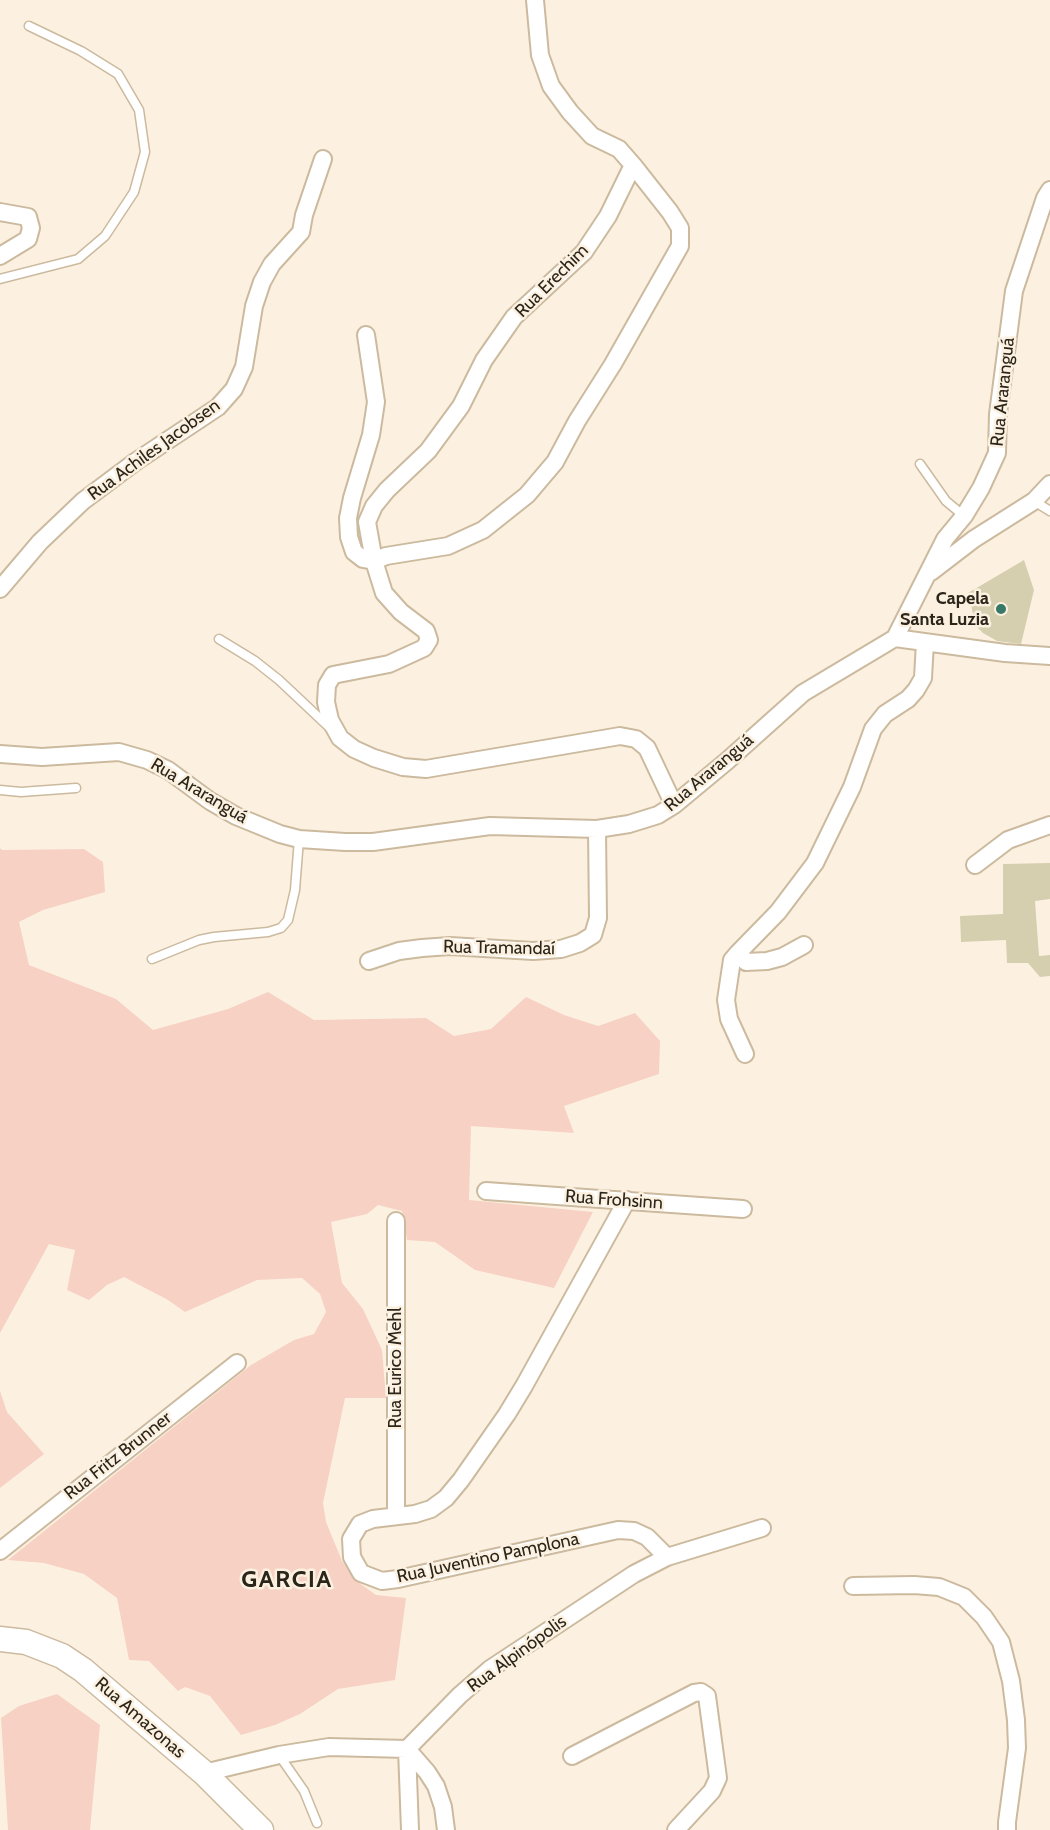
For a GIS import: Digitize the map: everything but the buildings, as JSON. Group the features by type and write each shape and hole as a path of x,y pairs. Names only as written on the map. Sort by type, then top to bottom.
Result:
{"main road":[{"name":"Rua Amazonas","path":"0,1639 26,1642 69,1660 100,1683 204,1773 261,1830"}],"street":[{"path":"366,335 376,402 371,435 348,518 349,537 354,552 363,559 374,561 386,556 448,546 483,530 526,495 555,462 680,246 680,228 633,165 619,149 592,136 551,86 540,55 535,0"},
{"name":"Rua Achiles Jacobsen","path":"0,589 40,542 83,501 135,462 218,407 234,388 244,368 254,306 262,282 272,264 301,232 304,215 323,159"},
{"name":"Rua Erechim","path":"340,738 330,720 326,702 327,685 333,675 389,664 411,656 424,648 429,640 426,631 401,612 384,593 374,561 367,522 374,506 407,468 428,450 461,406 484,360 514,317 584,252 608,216 633,165"},
{"name":"Rua Araranguá","path":"0,754 42,758 119,752 147,760 168,770 210,801 236,816 280,834 299,839 372,842 490,826 597,829 629,825 658,814 674,805 728,761 804,693 895,638 945,539 964,516 981,488 997,453 998,414 1014,291 1045,198 1050,190"},
{"path":"0,212 28,217 31,228 28,239 0,256"},
{"path":"928,574 974,539 1034,501 1050,483"},
{"path":"895,638 1005,653 1050,656"},
{"path":"744,1054 729,1019 726,1000 732,960 778,912 815,863 852,787 873,729 885,714 908,699 923,678 925,642"},
{"path":"340,738 354,749 374,758 403,767 426,769 620,736 636,739 647,748 674,805"},
{"path":"975,865 1008,840 1050,825"},
{"name":"Rua Tramandaí","path":"369,961 399,951 450,946 533,951 561,949 593,935 598,918 597,829"},
{"path":"738,953 746,962 767,961 782,957 804,945"},
{"name":"Rua Frohsinn","path":"486,1191 743,1209"},
{"name":"Rua Juventino Pamplona","path":"627,1200 524,1386 461,1480 446,1498 431,1509 373,1519 360,1524 351,1539 352,1557 361,1573 382,1581 618,1530 634,1531 647,1537 667,1557"},
{"name":"Rua Eurico Mehl","path":"396,1221 396,1516"},
{"name":"Rua Fritz Brunner","path":"0,1551 237,1363"},
{"name":"Rua Alpinópolis","path":"407,1749 460,1695 490,1669 634,1574 667,1557 762,1528"},
{"path":"853,1587 915,1585 939,1587 964,1597 984,1617 1001,1642 1011,1681 1017,1720 1017,1748 1003,1827"},
{"path":"572,1756 694,1694 701,1692 707,1696 718,1778 712,1791 676,1830"},
{"path":"204,1773 279,1755 330,1747 407,1749 436,1786 443,1807 446,1830"},
{"path":"407,1749 410,1830"}],"lane":[{"path":"0,279 78,259 105,236 134,192 145,152 139,110 118,74 81,51 29,26"},
{"path":"920,464 946,501 964,516"},
{"path":"1034,501 1050,511"},
{"path":"219,639 272,673 340,738"},
{"path":"0,790 21,792 76,788"},
{"path":"152,959 199,940 268,932 281,928 288,920 295,890 299,839"},
{"path":"279,1755 304,1791 317,1823"}],"shaded area":[{"path":"0,848 2,850 84,849 103,862 105,892 43,910 19,922 29,965 116,999 153,1030 228,1009 268,992 314,1020 426,1018 454,1036 491,1029 526,997 564,1015 598,1026 635,1013 660,1041 659,1074 564,1106 574,1133 471,1126 469,1200 593,1212 554,1288 475,1270 435,1242 407,1240 402,1211 378,1205 367,1214 331,1222 342,1283 363,1309 382,1350 386,1398 345,1398 323,1503 326,1522 342,1561 355,1580 376,1595 406,1598 395,1680 338,1689 300,1714 275,1725 241,1735 210,1696 185,1687 178,1691 149,1661 129,1660 117,1598 84,1574 44,1563 8,1560 251,1365 294,1340 314,1334 326,1312 320,1294 302,1278 257,1280 185,1312 168,1300 124,1277 107,1285 89,1300 67,1290 75,1250 49,1244 0,1333"},
{"path":"0,1391 7,1412 44,1454 0,1488"},
{"path":"57,1694 100,1725 90,1830 8,1830 1,1718 19,1706"}],"place":[{"name":"Capela Santa Luzia","path":"1001,609"}],"district":[{"name":"GARCIA","path":"287,1580"}]}
